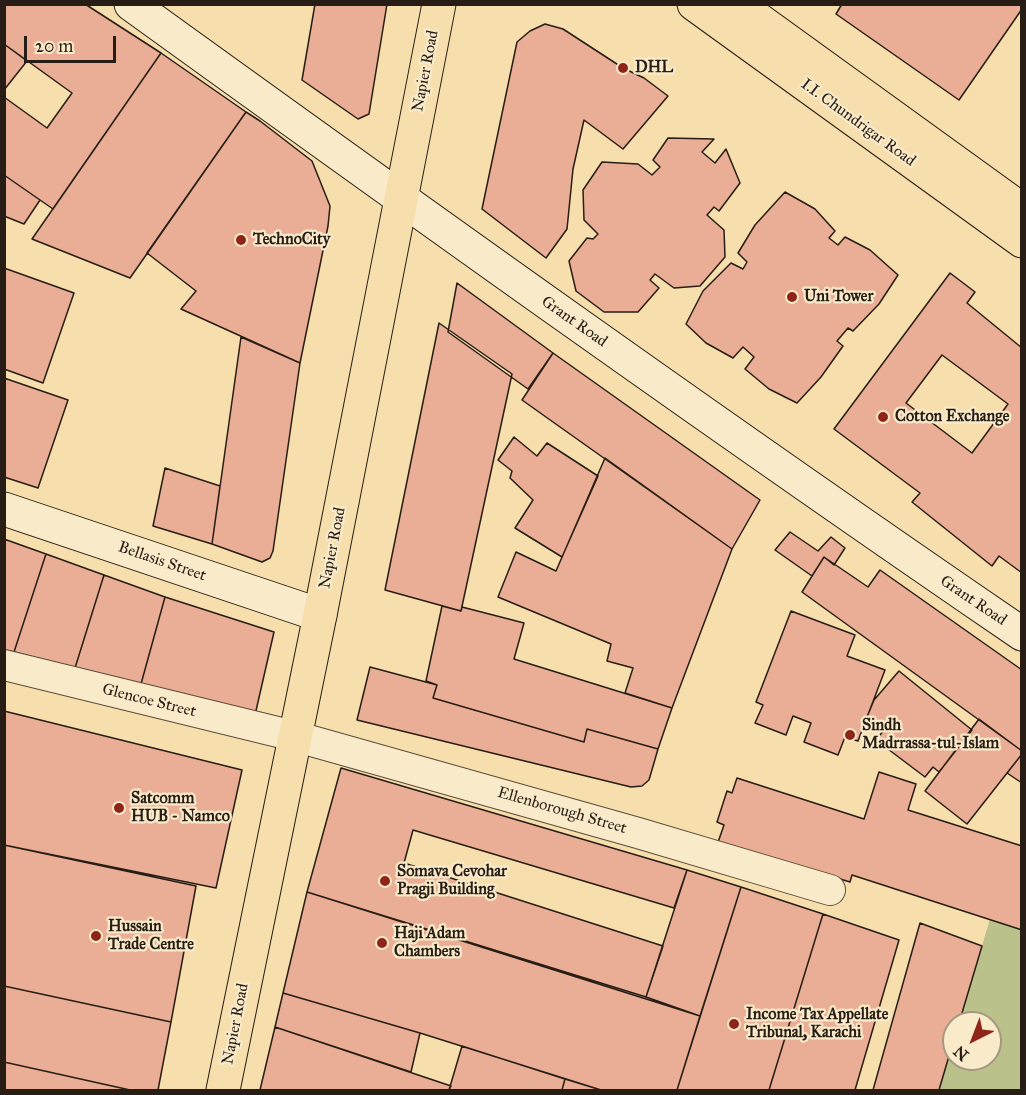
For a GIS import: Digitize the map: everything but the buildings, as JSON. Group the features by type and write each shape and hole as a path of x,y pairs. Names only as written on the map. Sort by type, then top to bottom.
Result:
{"main road":[{"name":"Napier Road","path":"223,1090 320,615 439,4"},
{"name":"I.I. Chundrigar Road","path":"694,4 1022,241"},
{"name":"I.I. Chundrigar Road","path":"737,4 1022,210"}],"street":[{"name":"Grant Road","path":"131,4 402,200 787,473 1022,634"},
{"name":"Bellasis Street","path":"4,509 320,615"},
{"name":"Glencoe Street","path":"4,665 294,736"},
{"name":"Ellenborough Street","path":"294,736 830,890"}],"green space":[{"path":"990,919 1021,930 1021,1090 939,1090 945,1071 1002,1071 1002,1011 963,1011"}],"place":[{"name":"DHL","path":"623,68"},
{"name":"TechnoCity","path":"241,240"},
{"name":"Uni Tower","path":"792,297"},
{"name":"Cotton Exchange","path":"883,417"},
{"name":"Sindh Madrrassa-tul-Islam","path":"850,735"},
{"name":"Satcomm HUB - Namco","path":"119,808"},
{"name":"Somava Cevohar Pragji Building","path":"385,881"},
{"name":"Hussain Trade Centre","path":"96,936"},
{"name":"Haji Adam Chambers","path":"382,943"},
{"name":"Income Tax Appellate Tribunal, Karachi","path":"734,1024"}]}
